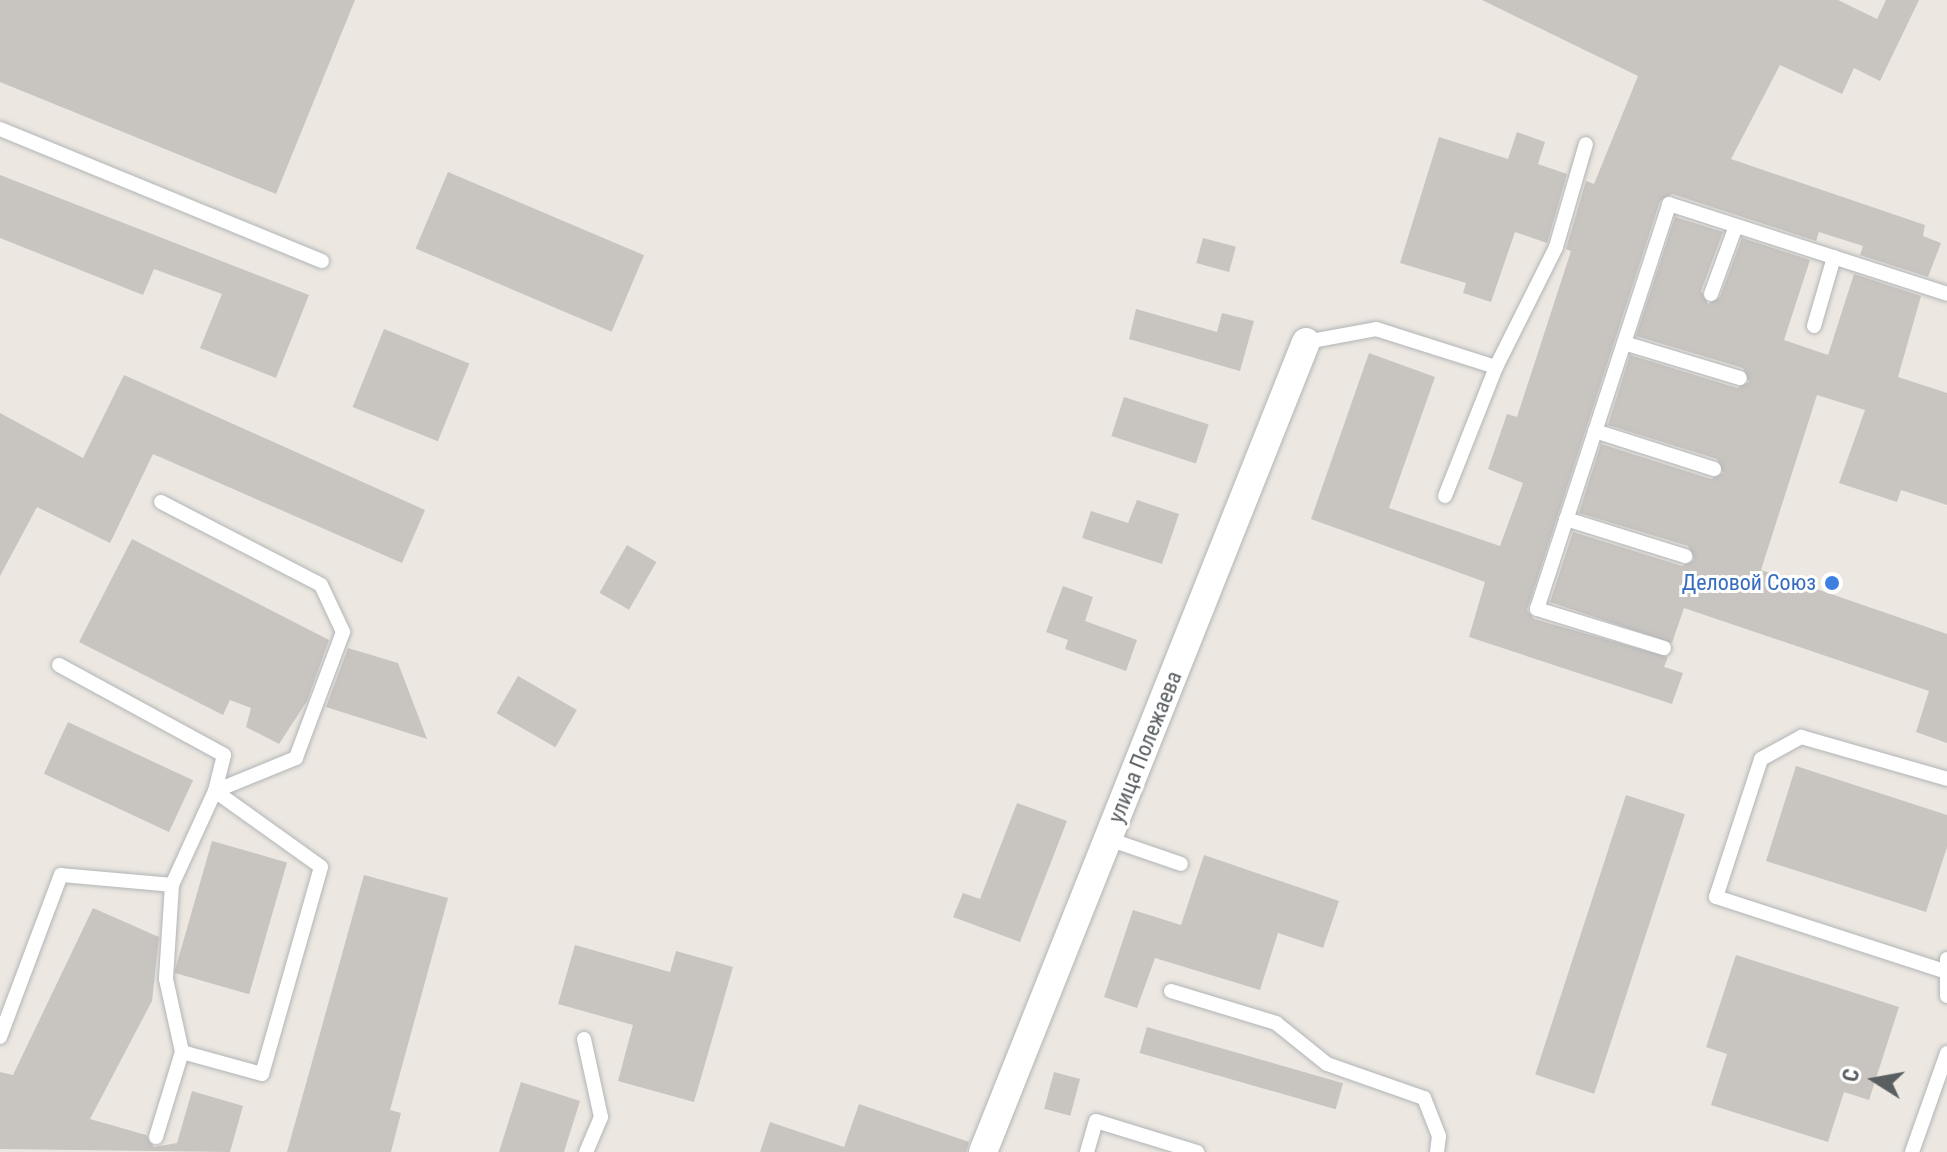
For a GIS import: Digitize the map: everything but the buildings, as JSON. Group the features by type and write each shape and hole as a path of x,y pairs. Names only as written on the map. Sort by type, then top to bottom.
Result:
{"street":[{"name":"улица Полежаева","path":"983,1152 1306,342"}],"lane":[{"path":"0,129 322,261"},
{"path":"1445,496 1496,367 1556,247 1586,144"},
{"path":"1664,648 1537,609 1669,204 1947,294"},
{"path":"1711,294 1736,226"},
{"path":"1814,326 1834,257"},
{"path":"1306,342 1376,329 1496,367"},
{"path":"1624,343 1740,378"},
{"path":"1595,431 1714,469"},
{"path":"161,502 321,585 343,632 296,758 215,791"},
{"path":"1566,519 1685,556"},
{"path":"59,665 224,755 215,791 172,885 166,979 182,1052 156,1137"},
{"path":"1947,779 1801,737 1761,759 1716,897 1946,965 1947,996"},
{"path":"182,1052 262,1074 321,867 215,791"},
{"path":"1108,839 1181,864"},
{"path":"0,1037 61,875 172,885"},
{"path":"1171,991 1276,1023 1327,1064 1424,1098 1439,1136 1437,1152"},
{"path":"584,1039 601,1117 586,1152"},
{"path":"1912,1152 1947,1053"},
{"path":"1087,1152 1096,1121 1197,1152"}],"place":[{"name":"Деловой Союз","path":"1832,583"}]}
